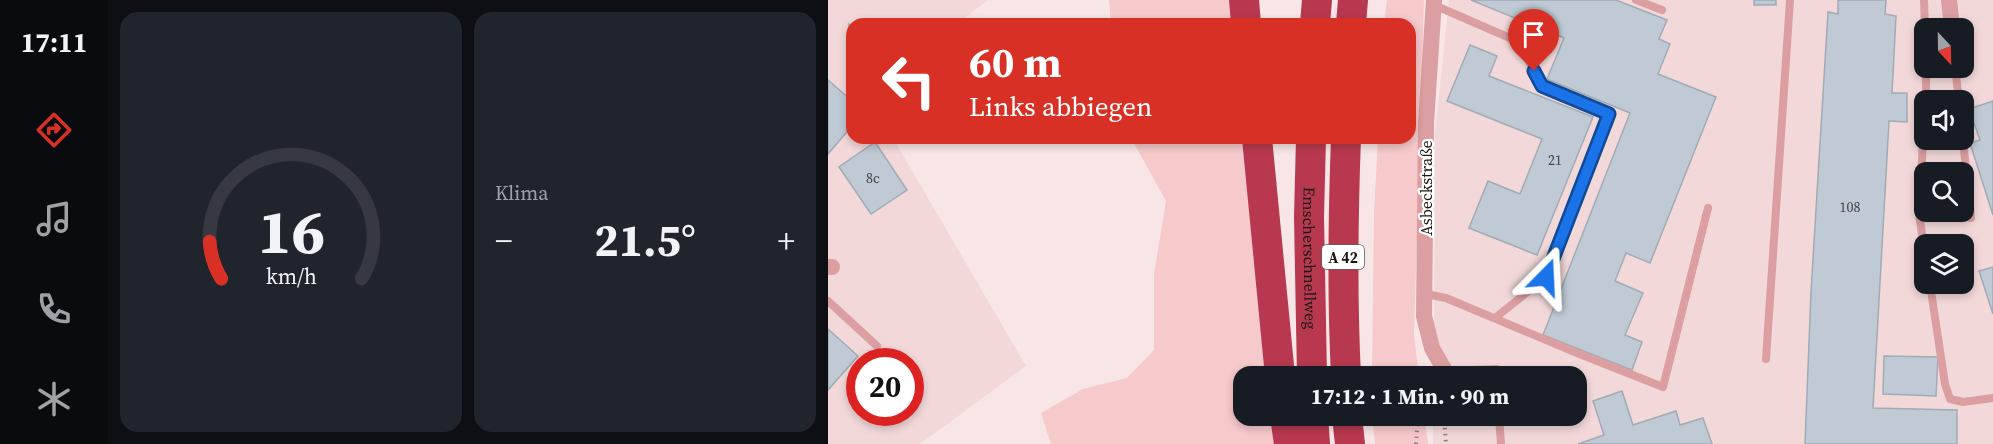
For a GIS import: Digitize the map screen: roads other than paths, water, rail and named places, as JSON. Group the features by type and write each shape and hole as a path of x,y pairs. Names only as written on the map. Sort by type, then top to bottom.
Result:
{"highway":[{"path":"1244,0 1246,18"},
{"path":"1316,18 1317,0"},
{"path":"1352,18 1353,0"},
{"path":"1258,144 1279,366"},
{"name":"Emscherschnellweg","path":"1311,144 1309,217 1312,366"},
{"name":"Emscherschnellweg","path":"1346,144 1343,250 1346,366"},
{"path":"1286,426 1289,444"},
{"path":"1314,426 1315,444"},
{"path":"1348,426 1350,444"}],"street":[{"path":"1949,0 1951,18"},
{"name":"Asbeckstraße","path":"1434,2 1426,123 1424,316 1432,348 1442,366"}],"lane":[{"path":"1636,0 1662,10"},
{"path":"1766,359 1790,0"},
{"path":"1924,0 1925,18"},
{"path":"1434,2 1518,42 1542,86 1609,114 1546,277 1496,318"},
{"path":"1922,234 1919,214 1923,150"},
{"path":"1426,294 1446,298 1663,387 1708,208"},
{"path":"1932,294 1945,384 1950,399 1963,402 1993,398"},
{"path":"828,300 877,346"},
{"path":"1500,426 1501,444"}]}
